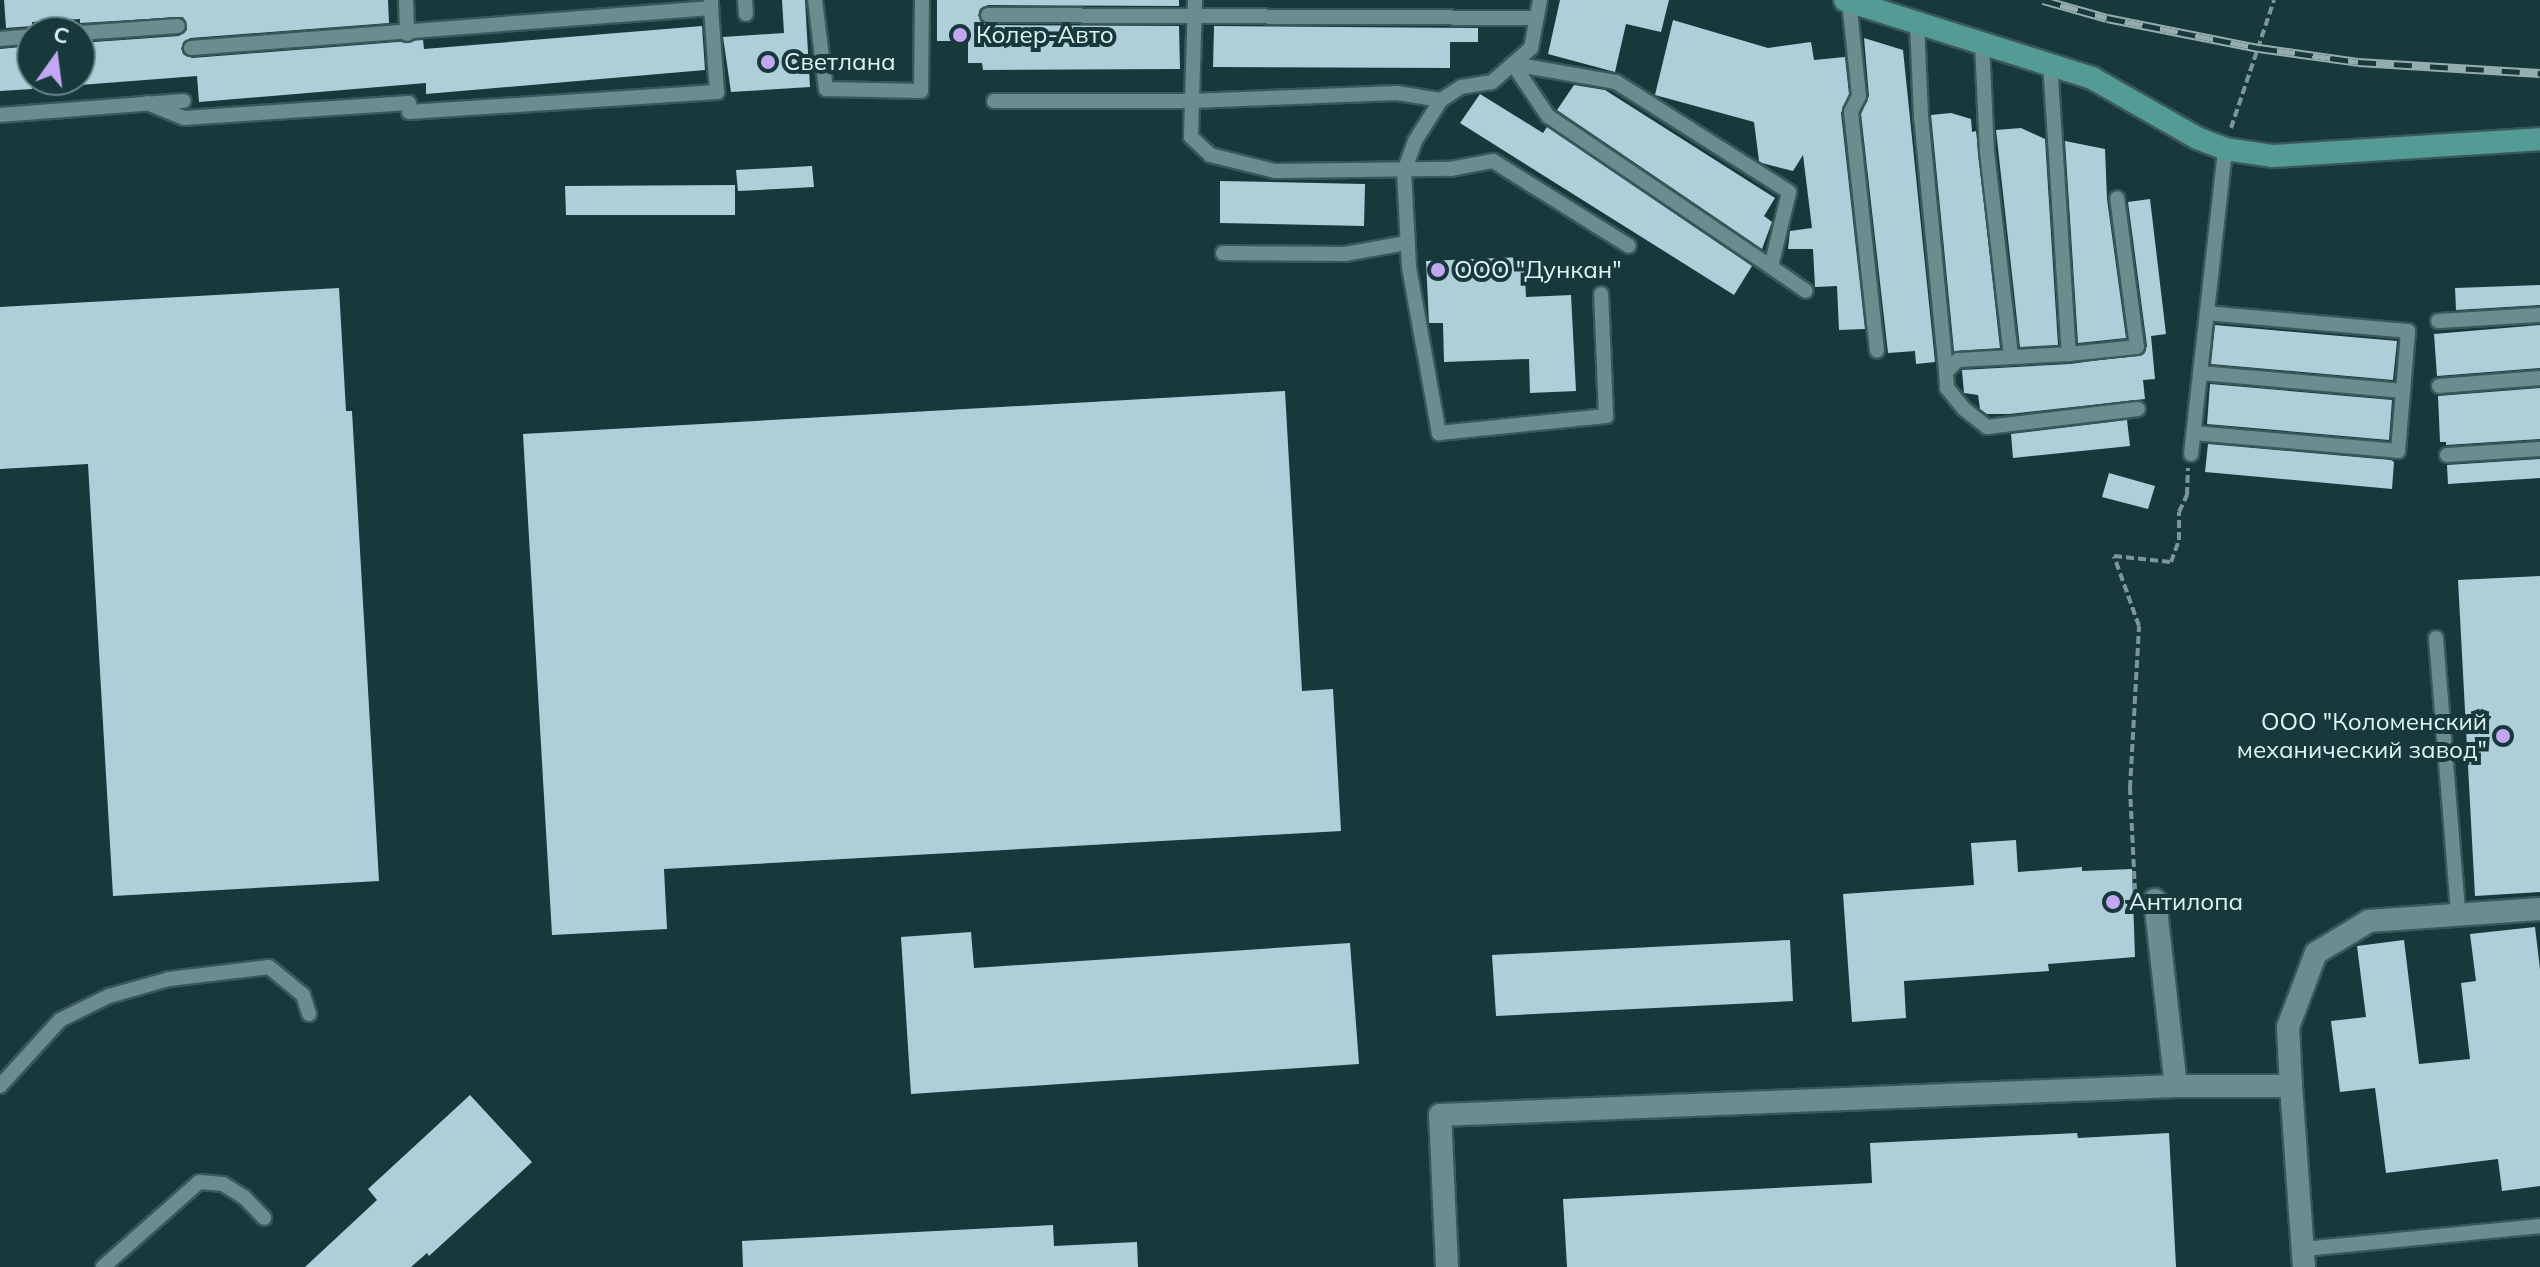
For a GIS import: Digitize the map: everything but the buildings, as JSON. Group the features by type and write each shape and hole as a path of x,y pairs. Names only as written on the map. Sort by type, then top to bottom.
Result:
{"main road":[{"path":"1847,1 2050,63 2106,85 2197,138 2225,149 2273,156 2540,139"}],"street":[{"path":"2155,900 2176,1086"},
{"path":"2304,1258 2288,1027 2316,953 2369,921 2540,909"},
{"path":"1447,1267 1440,1115 2176,1086 2291,1086"}],"lane":[{"path":"406,0 407,34"},
{"path":"815,0 826,89 921,91 922,0"},
{"path":"1540,0 1531,48 1492,82 1461,87 1441,100 1415,141 1404,171 1407,243 1439,433 1606,416 1601,294"},
{"path":"1847,1 1859,96 1851,112 1877,351"},
{"path":"147,103 184,118 409,103 409,112 717,92 711,4 407,34 191,48"},
{"path":"988,15 1195,8 1535,18"},
{"path":"1195,8 1191,137 1210,155 1275,171 1450,169 1493,161 1629,246"},
{"path":"1917,24 1921,116 1947,388 1964,409 1987,427 2138,409"},
{"path":"96,32 178,26"},
{"path":"1982,43 1987,152 2011,357"},
{"path":"2050,63 2069,354"},
{"path":"1513,64 1548,116 1806,291"},
{"path":"1513,64 1616,82 1789,192 1771,267"},
{"path":"994,101 1191,101 1397,93 1441,100"},
{"path":"0,115 183,101"},
{"path":"2191,454 2225,149"},
{"path":"1946,372 1958,360 2137,347 2117,198"},
{"path":"1223,253 1345,254 1407,243"},
{"path":"2194,433 2398,451 2408,331 2207,313"},
{"path":"2438,321 2540,315"},
{"path":"2201,373 2403,391"},
{"path":"2439,386 2540,378"},
{"path":"2447,455 2540,449"},
{"path":"2436,638 2458,913"},
{"path":"0,1086 60,1020 109,996 169,979 269,967 303,995 309,1014"},
{"path":"103,1267 199,1182 223,1184 244,1197 264,1218"},
{"path":"2304,1258 2540,1226"}],"path":[{"path":"2225,149 2274,0"},
{"path":"2155,900 2136,901 2130,788 2139,626 2114,556 2171,562 2179,540 2179,512 2187,495 2191,454"}],"railway":[{"path":"2043,0 2107,18 2259,48 2358,62 2540,73"}],"place":[{"name":"Колер-Авто","path":"960,35"},
{"name":"Светлана","path":"768,62"},
{"name":"ООО \"Дункан\"","path":"1438,270"},
{"name":"ООО \"Коломенский механический завод\"","path":"2503,736"},
{"name":"Aнтилопа","path":"2113,902"}]}
